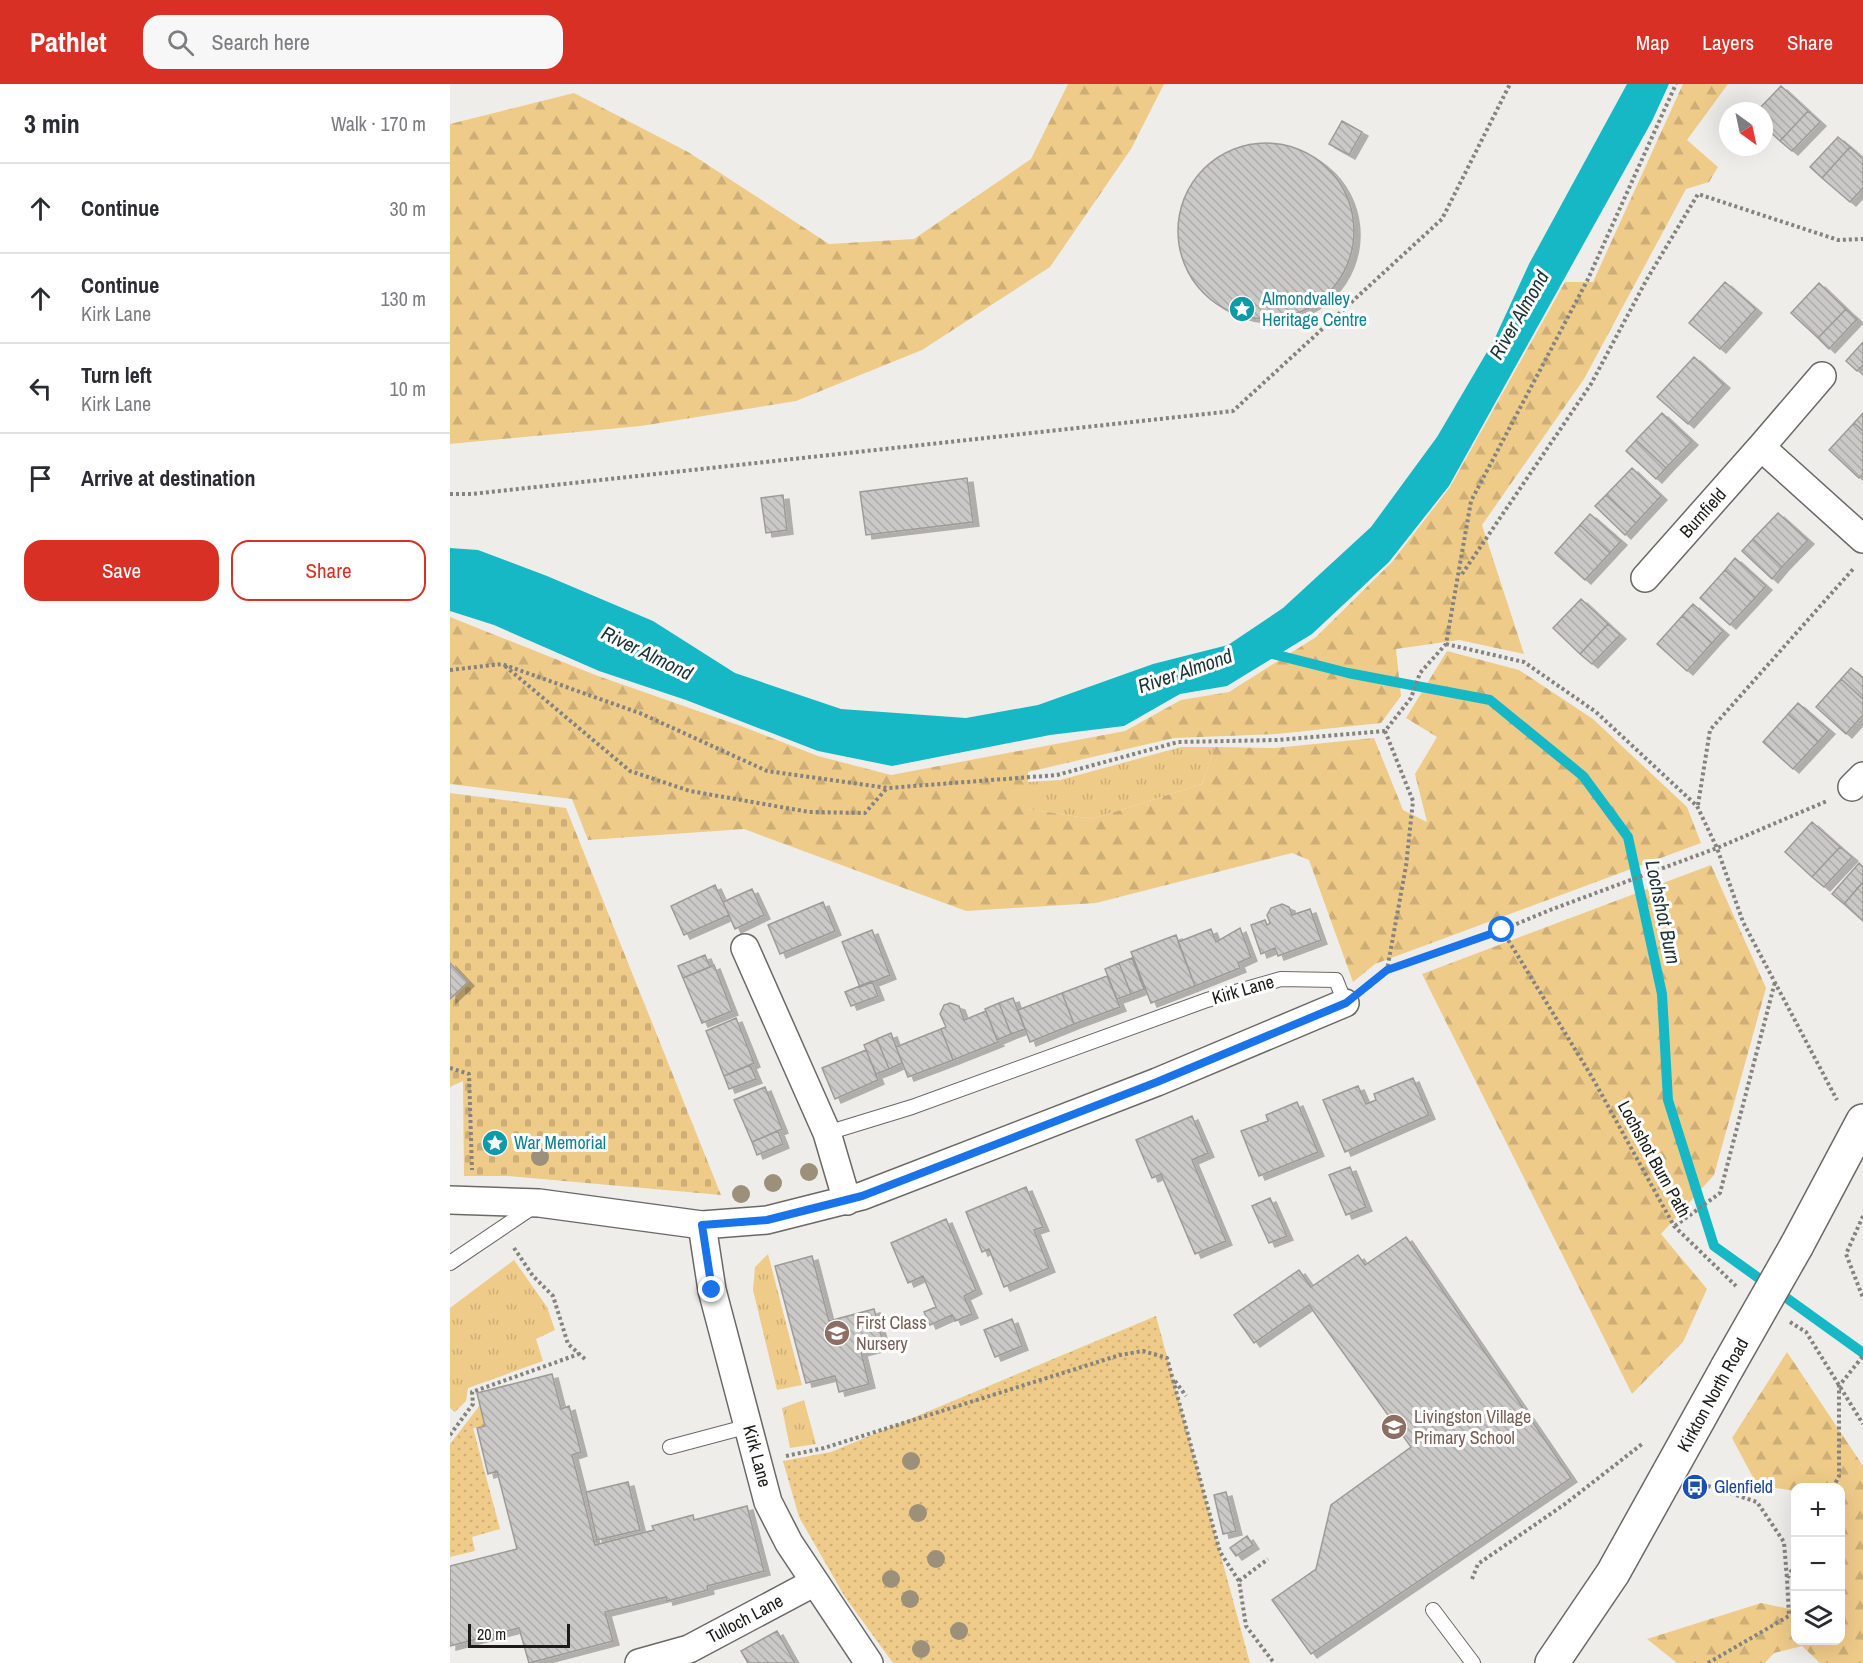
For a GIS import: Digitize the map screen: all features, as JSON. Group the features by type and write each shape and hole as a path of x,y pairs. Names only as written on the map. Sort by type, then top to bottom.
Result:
{"main road":[{"name":"Kirkton North Road","path":"1552,1663 1613,1573 1797,1245 1859,1129"}],"street":[{"name":"Burnfield","path":"1645,578 1822,376"},
{"path":"1761,447 1863,539"},
{"path":"745,948 827,1133 848,1201"},
{"path":"461,1201 539,1203 702,1225 767,1220 848,1201 1136,1090 1346,1003"},
{"name":"Kirk Lane","path":"702,1225 712,1290 768,1502 789,1542 869,1663"},
{"name":"Tulloch Lane","path":"639,1663 689,1648 815,1582"}],"lane":[{"name":"Kirk Lane","path":"827,1133 912,1107 1207,1000 1281,979 1336,980 1346,1003"},
{"path":"450,1263 539,1203"},
{"path":"670,1447 749,1426"},
{"path":"1433,1611 1473,1663"}],"path":[{"path":"450,494 483,493 1233,411 1442,219 1510,84"},
{"path":"450,670 502,664 642,714 767,771 888,788 1057,775 1178,742 1277,740 1385,731 1412,698 1420,673 1446,645 1460,577 1471,501 1588,279 1676,84"},
{"path":"1460,577 1591,384 1647,279 1698,194 1838,240 1863,239"},
{"path":"1697,806 1710,730 1855,567"},
{"path":"1446,645 1524,662 1596,712 1697,806 1717,848 1743,922 1859,1129"},
{"path":"502,664 630,771 690,791 809,812 865,813 888,788"},
{"path":"1385,731 1413,801 1406,866 1387,970"},
{"path":"1346,1003 1387,970 1502,930 1717,848 1816,808 1857,782"},
{"name":"Lochshot Burn Path","path":"1502,930 1592,1077 1674,1226 1703,1256 1746,1293"},
{"path":"1674,1226 1720,1193 1775,981"},
{"path":"450,1068 469,1074 461,1201"},
{"path":"1863,1216 1846,1254 1863,1298"},
{"path":"500,1228 533,1276 553,1296 568,1344 586,1360"},
{"path":"1786,1319 1806,1332 1863,1424"},
{"path":"759,1461 824,1448 1120,1355 1143,1351 1167,1358 1220,1552 1239,1581 1246,1626 1274,1663"},
{"path":"450,1435 473,1404 472,1392 579,1354"},
{"path":"1836,1483 1839,1476 1839,1386 1863,1356"},
{"path":"1173,1378 1186,1396"},
{"path":"1472,1579 1478,1564 1574,1498 1642,1444"},
{"path":"1670,1473 1757,1502 1784,1542 1789,1616 1708,1663"},
{"path":"1239,1581 1268,1559"},
{"path":"1787,1579 1791,1571"}],"green space":[{"path":"1068,84 1164,84 1131,149 1050,267 922,350 796,401 641,426 450,444 450,124 574,93 688,152 829,244 914,239 1031,159"},
{"path":"1683,84 1728,84 1687,140 1718,167 1709,182 1686,189 1584,379 1482,525 1524,654 1459,640 1396,649 1401,696 1381,723 1277,734 1174,738 1028,772 1028,809 1092,819 1202,784 1215,747 1275,748 1374,738 1403,810 1427,822 1415,774 1437,737 1406,718 1447,651 1519,670 1593,719 1687,807 1701,843 1375,964 1353,982 1309,860 1292,853 1096,903 966,911 744,829 588,840 572,799 450,784 450,617 598,676 741,726 818,756 891,775 1125,731 1181,700 1229,692 1316,637 1392,562 1450,487 1565,282 1593,282"},
{"path":"1181,747 1215,747 1202,784 1092,819 1028,809 1028,782 1060,780"},
{"path":"450,793 566,808 721,1195 507,1176 464,1176 463,1081 450,1087"},
{"path":"1711,865 1766,988 1714,1175 1661,1234 1707,1289 1683,1342 1632,1394 1422,974"},
{"path":"768,1254 802,1385 777,1390 753,1290 755,1267"},
{"path":"514,1260 547,1307 555,1330 536,1339 543,1361 468,1388 466,1401 455,1412 450,1408 450,1308"},
{"path":"1156,1316 1250,1663 893,1663 845,1597 799,1517 783,1461 831,1452"},
{"path":"1787,1352 1863,1466 1863,1663 1820,1663 1802,1646 1774,1653 1765,1663 1677,1663 1647,1639 1761,1603 1791,1609 1791,1645 1845,1645 1845,1483 1791,1483 1791,1490 1757,1485 1732,1438"},
{"path":"804,1400 816,1444 790,1448 782,1408"},
{"path":"480,1405 485,1426 473,1428 500,1529 472,1537 475,1551 450,1557 450,1444"}],"water":[{"name":"River Almond","path":"1627,84 1669,84 1652,121 1449,486 1389,562 1312,634 1227,686 1180,694 1124,726 1050,735 892,766 818,751 686,700 599,671 494,625 450,611 450,548 478,550 547,576 653,621 735,673 841,709 966,718 1038,705 1153,664 1228,645 1283,608 1371,527 1437,437 1494,340 1529,264"}],"building":[{"path":"1781,86 1808,111 1780,141 1773,134 1773,102 1766,102"},
{"path":"1808,111 1820,122 1792,151 1780,141"},
{"path":"1342,121 1362,132 1349,155 1329,144"},
{"path":"1838,137 1850,147 1822,178 1810,167"},
{"path":"1266,143 1283,144 1300,149 1329,168 1348,197 1353,214 1353,248 1348,265 1329,294 1300,313 1283,318 1266,319 1249,318 1232,313 1203,294 1184,265 1179,248 1178,231 1179,214 1184,197 1203,168 1232,149 1249,144"},
{"path":"1850,147 1863,159 1863,188 1850,202 1822,178"},
{"path":"1725,282 1756,309 1720,349 1689,323"},
{"path":"1819,283 1846,309 1818,338 1791,313"},
{"path":"1846,309 1857,319 1829,349 1818,338"},
{"path":"1863,342 1863,365 1857,371 1846,361"},
{"path":"1694,357 1724,384 1688,424 1657,397"},
{"path":"1662,413 1692,441 1666,468 1636,440"},
{"path":"1863,413 1863,431 1854,423"},
{"path":"1854,423 1863,431 1863,474 1859,478 1829,450"},
{"path":"1636,440 1666,468 1656,479 1626,451"},
{"path":"1632,468 1661,496 1636,523 1606,495"},
{"path":"967,478 973,522 866,535 860,492"},
{"path":"783,495 787,530 766,533 761,498"},
{"path":"1606,495 1636,523 1625,535 1595,506"},
{"path":"1778,513 1808,540 1782,567 1753,539"},
{"path":"1590,514 1621,541 1610,553 1580,525"},
{"path":"1580,525 1610,553 1585,580 1555,553"},
{"path":"1753,539 1782,567 1772,579 1742,551"},
{"path":"1735,558 1766,586 1755,598 1725,570"},
{"path":"1725,570 1755,598 1730,625 1700,598"},
{"path":"1581,599 1608,624 1580,654 1553,628"},
{"path":"1693,604 1723,631 1712,643 1682,616"},
{"path":"1682,616 1712,643 1687,671 1657,644"},
{"path":"1608,624 1620,635 1592,664 1580,654"},
{"path":"1851,668 1863,678 1863,699 1841,679"},
{"path":"1841,679 1863,699 1863,715 1846,734 1816,707"},
{"path":"1798,703 1829,730 1818,742 1788,714"},
{"path":"1788,714 1818,742 1793,769 1763,742"},
{"path":"1812,822 1840,847 1812,877 1785,852"},
{"path":"1840,847 1852,857 1824,887 1812,877"},
{"path":"1859,863 1863,867 1863,882 1844,904 1832,894"},
{"path":"1863,882 1863,921 1844,904"},
{"path":"715,885 729,915 684,935 671,906"},
{"path":"752,889 764,915 735,929 723,902"},
{"path":"823,902 835,931 780,954 768,925"},
{"path":"1282,904 1289,907 1292,915 1310,909 1321,940 1278,956 1275,948 1261,954 1251,925 1265,920 1267,925 1270,923 1267,915 1271,908"},
{"path":"1240,928 1251,957 1238,963 1240,968 1195,986 1178,942 1211,929 1216,942"},
{"path":"872,930 890,975 860,987 842,942"},
{"path":"1176,935 1195,986 1151,1003 1131,952"},
{"path":"705,955 710,967 683,978 678,966"},
{"path":"1132,958 1144,989 1131,994 1119,963"},
{"path":"450,963 468,982 450,999"},
{"path":"1119,963 1131,994 1117,999 1105,969"},
{"path":"714,965 732,1011 702,1023 683,978"},
{"path":"1107,976 1120,1007 1074,1024 1062,993"},
{"path":"872,981 878,996 851,1006 845,992"},
{"path":"1062,993 1074,1024 1030,1042 1018,1010"},
{"path":"1013,998 1025,1029 1011,1034 999,1003"},
{"path":"950,1003 959,1006 964,1020 986,1011 998,1042 953,1060 941,1029 946,1027 940,1014 944,1005"},
{"path":"999,1003 1011,1034 997,1040 985,1009"},
{"path":"736,1018 754,1063 724,1076 706,1031"},
{"path":"941,1029 953,1060 908,1077 896,1047"},
{"path":"891,1033 902,1063 889,1069 877,1039"},
{"path":"877,1039 889,1069 876,1074 864,1045"},
{"path":"866,1050 878,1080 835,1099 822,1068"},
{"path":"750,1065 756,1079 729,1089 724,1076"},
{"path":"1413,1078 1429,1115 1345,1152 1323,1100 1358,1086 1366,1104 1376,1100 1374,1094"},
{"path":"765,1087 782,1129 752,1142 734,1100"},
{"path":"1297,1102 1318,1152 1259,1176 1241,1131 1268,1121 1266,1115"},
{"path":"1192,1116 1208,1153 1192,1160 1226,1241 1195,1254 1161,1174 1152,1178 1136,1140"},
{"path":"778,1131 783,1144 757,1155 752,1142"},
{"path":"1350,1167 1366,1207 1346,1215 1329,1175"},
{"path":"1026,1187 1043,1227 1034,1230 1049,1268 1004,1287 989,1249 982,1252 966,1212"},
{"path":"1270,1198 1287,1236 1269,1243 1252,1206"},
{"path":"946,1219 976,1290 964,1296 972,1314 955,1321 952,1315 930,1325 924,1312 936,1307 923,1276 908,1283 891,1243"},
{"path":"1406,1237 1571,1478 1311,1654 1272,1600 1316,1569 1331,1505 1411,1447 1309,1305 1254,1343 1234,1315 1299,1270 1311,1287 1358,1255 1365,1265"},
{"name":"First Class Nursery","path":"812,1256 829,1321 874,1309 884,1346 861,1352 869,1384 839,1392 835,1376 806,1383 775,1266"},
{"path":"1012,1319 1022,1346 995,1357 984,1330"},
{"path":"552,1374 561,1409 569,1406 581,1452 572,1455 595,1545 654,1530 652,1526 693,1515 694,1520 747,1506 764,1571 707,1586 708,1590 667,1601 666,1597 605,1612 613,1641 529,1663 519,1628 450,1646 450,1566 517,1549 497,1471 488,1474 477,1428 485,1426 477,1393"},
{"path":"628,1482 640,1530 597,1540 586,1492"},
{"path":"1226,1492 1236,1531 1223,1534 1214,1495"},
{"path":"1247,1536 1253,1545 1236,1556 1230,1548"},
{"path":"777,1631 795,1663 748,1663 741,1651"}],"waterway":[{"name":"Lochshot Burn","path":"1265,652 1348,673 1490,700 1583,776 1628,837 1662,994 1668,1100 1714,1246 1863,1353"}],"place":[{"name":"Almondvalley Heritage Centre","path":"1242,309"},
{"name":"War Memorial","path":"495,1143"},
{"name":"First Class Nursery","path":"837,1333"},
{"name":"Livingston Village Primary School","path":"1394,1427"},
{"name":"Glenfield","path":"1695,1487"}],"route":[{"path":"712,1290 702,1225 767,1220 862,1196 1157,1082 1346,1003 1368,988 1387,970 1502,930"}]}
